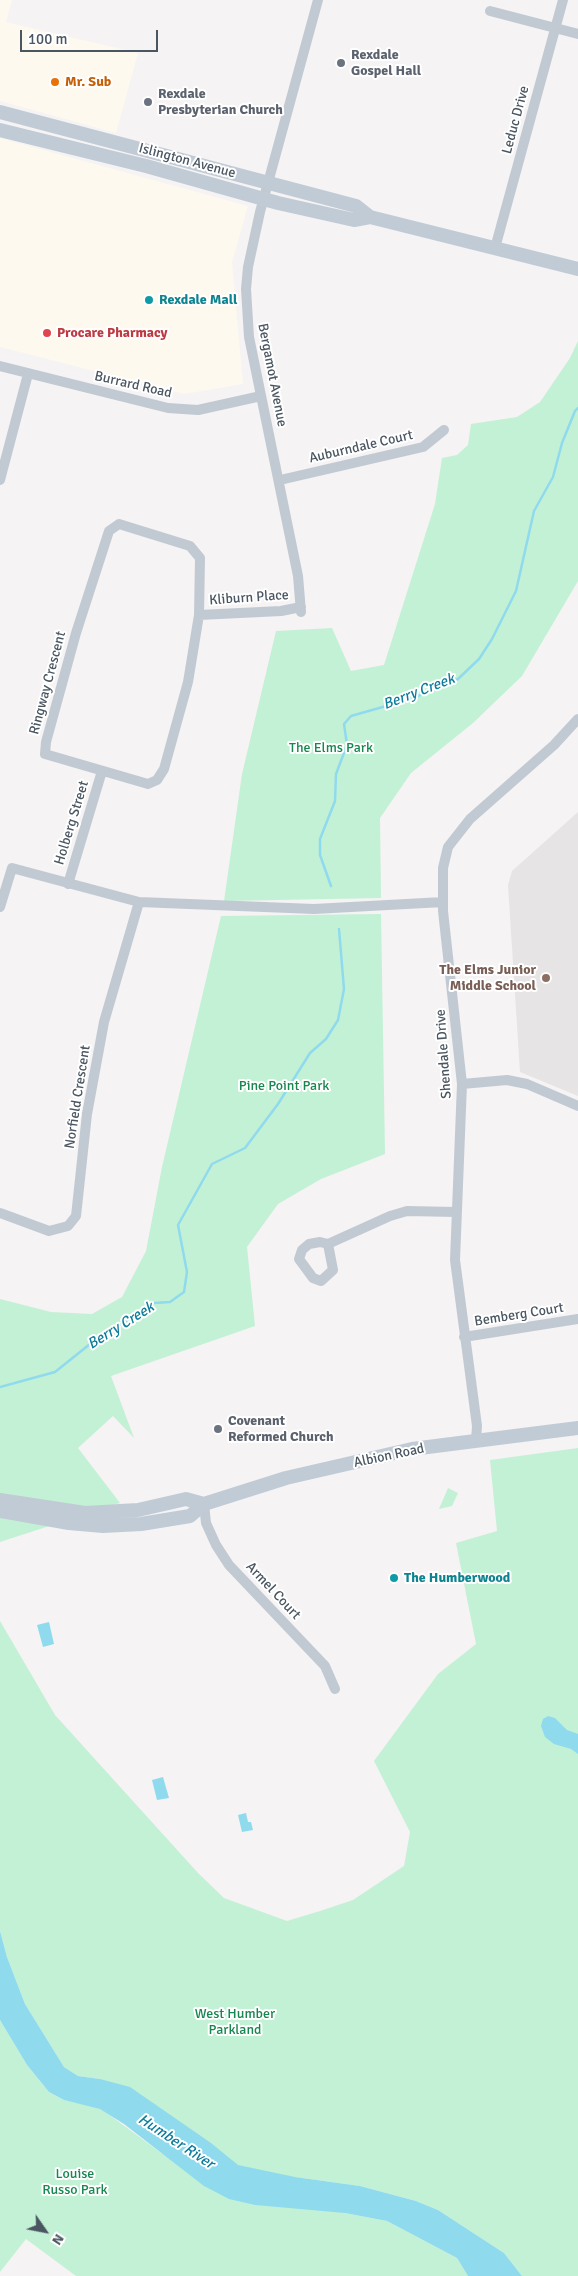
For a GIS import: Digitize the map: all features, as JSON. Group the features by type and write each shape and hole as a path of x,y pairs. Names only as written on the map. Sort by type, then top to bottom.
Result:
{"main road":[{"name":"Islington Avenue","path":"0,112 356,206 370,217 578,269"},
{"name":"Islington Avenue","path":"0,130 135,164 264,200 354,220 370,217"},
{"name":"Albion Road","path":"0,1512 69,1523 103,1526 141,1524 190,1516 204,1504 286,1478 412,1449 578,1428"},
{"name":"Albion Road","path":"0,1500 85,1513 138,1510 186,1499 204,1504"}],"street":[{"name":"Bergamot Avenue","path":"301,610 298,576 280,480 246,322 246,289 248,267 268,183 318,0"},
{"name":"Leduc Drive","path":"495,248 563,0"},
{"path":"490,11 578,34"},
{"name":"Burrard Road","path":"0,366 168,408 198,410 261,396"},
{"path":"0,480 28,374"},
{"name":"Auburndale Court","path":"280,480 423,447 444,430"},
{"name":"Ringway Crescent","path":"120,524 190,546 200,558 198,615 188,682 164,770 157,780 148,784 102,772 45,754 46,742 68,660 109,531 120,524"},
{"name":"Kliburn Place","path":"198,615 301,610"},
{"name":"Shendale Drive","path":"476,1441 476,1426 455,1260 462,1084 443,902 443,868 448,847 470,819 554,745 578,719"},
{"name":"Holberg Street","path":"68,884 102,772"},
{"path":"0,907 12,868 139,902 314,909 443,902"},
{"name":"Norfield Crescent","path":"0,1213 49,1231 68,1226 76,1216 87,1114 104,1022 139,902"},
{"path":"462,1084 507,1080 527,1084 578,1106"},
{"path":"328,1244 390,1216 408,1212 456,1212"},
{"name":"Bemberg Court","path":"464,1337 578,1319"},
{"name":"Armel Court","path":"204,1504 206,1524 216,1545 229,1565 325,1666 335,1689"}],"shaded area":[{"path":"0,0 12,0 6,22 138,53 116,133 0,101"},
{"path":"0,138 248,206 232,262 243,384 184,394 0,347"},
{"name":"The Elms Junior Middle School","path":"578,812 578,1096 520,1072 508,885 512,871"}],"green space":[{"name":"The Elms Park","path":"578,341 578,581 522,676 473,723 411,773 380,818 381,898 224,901 242,774 276,631 332,628 351,671 384,665 435,504 442,458 457,455 468,445 471,424 517,417 540,402 570,358"},
{"name":"Pine Point Park","path":"381,914 385,1154 321,1179 278,1204 247,1247 255,1326 111,1376 134,1438 113,1416 78,1448 120,1503 0,1542 0,1299 51,1312 92,1314 122,1297 146,1251 162,1167 221,916"},
{"path":"578,1448 578,2276 522,2276 504,2253 438,2210 416,2201 360,2186 295,2177 345,2213 387,2221 457,2258 468,2276 76,2276 26,2239 0,2272 0,2020 27,2065 49,2092 64,2100 100,2108 164,2155 100,2079 78,2076 64,2067 25,2004 7,1957 0,1931 0,1621 55,1715 198,1873 224,1898 287,1921 353,1900 404,1866 410,1832 374,1761 438,1674 476,1644 456,1543 497,1531 490,1460"},
{"path":"448,1488 458,1493 452,1506 439,1509"}],"water":[{"path":"49,1622 54,1644 43,1647 37,1625"},
{"path":"548,1716 555,1718 567,1730 578,1734 578,1754 571,1749 554,1744 545,1737 541,1726 543,1719"},
{"path":"163,1777 169,1798 157,1800 152,1780"},
{"path":"246,1813 248,1822 251,1822 253,1830 242,1832 238,1815"},
{"name":"Humber River","path":"0,1931 7,1957 25,2004 64,2067 78,2076 100,2079 130,2087 211,2143 238,2165 295,2177 360,2186 416,2201 438,2210 504,2253 522,2276 468,2276 457,2258 387,2221 345,2213 255,2205 229,2199 204,2186 124,2124 100,2109 64,2100 49,2092 27,2065 0,2020"}],"waterway":[{"name":"Berry Creek","path":"331,886 320,855 320,839 335,801 336,774 347,745 344,724 351,716 411,699 458,679 479,659 492,639 516,591 534,511 553,477 562,443 578,408"},
{"name":"Berry Creek","path":"0,1387 55,1372 90,1344 154,1303 170,1302 184,1292 187,1272 178,1225 212,1164 245,1148 278,1104 310,1053 326,1039 338,1020 344,989 339,929"}],"place":[{"name":"Rexdale Gospel Hall","path":"341,63"},
{"name":"Mr. Sub","path":"55,82"},
{"name":"Rexdale Presbyterian Church","path":"148,102"},
{"name":"Rexdale Mall","path":"149,300"},
{"name":"Procare Pharmacy","path":"47,333"},
{"name":"The Elms Junior Middle School","path":"546,978"},
{"name":"Covenant Reformed Church","path":"218,1429"},
{"name":"The Humberwood","path":"394,1578"}],"park label":[{"name":"West Humber Parkland","path":"235,2022"},
{"name":"Louise Russo Park","path":"75,2182"}]}
